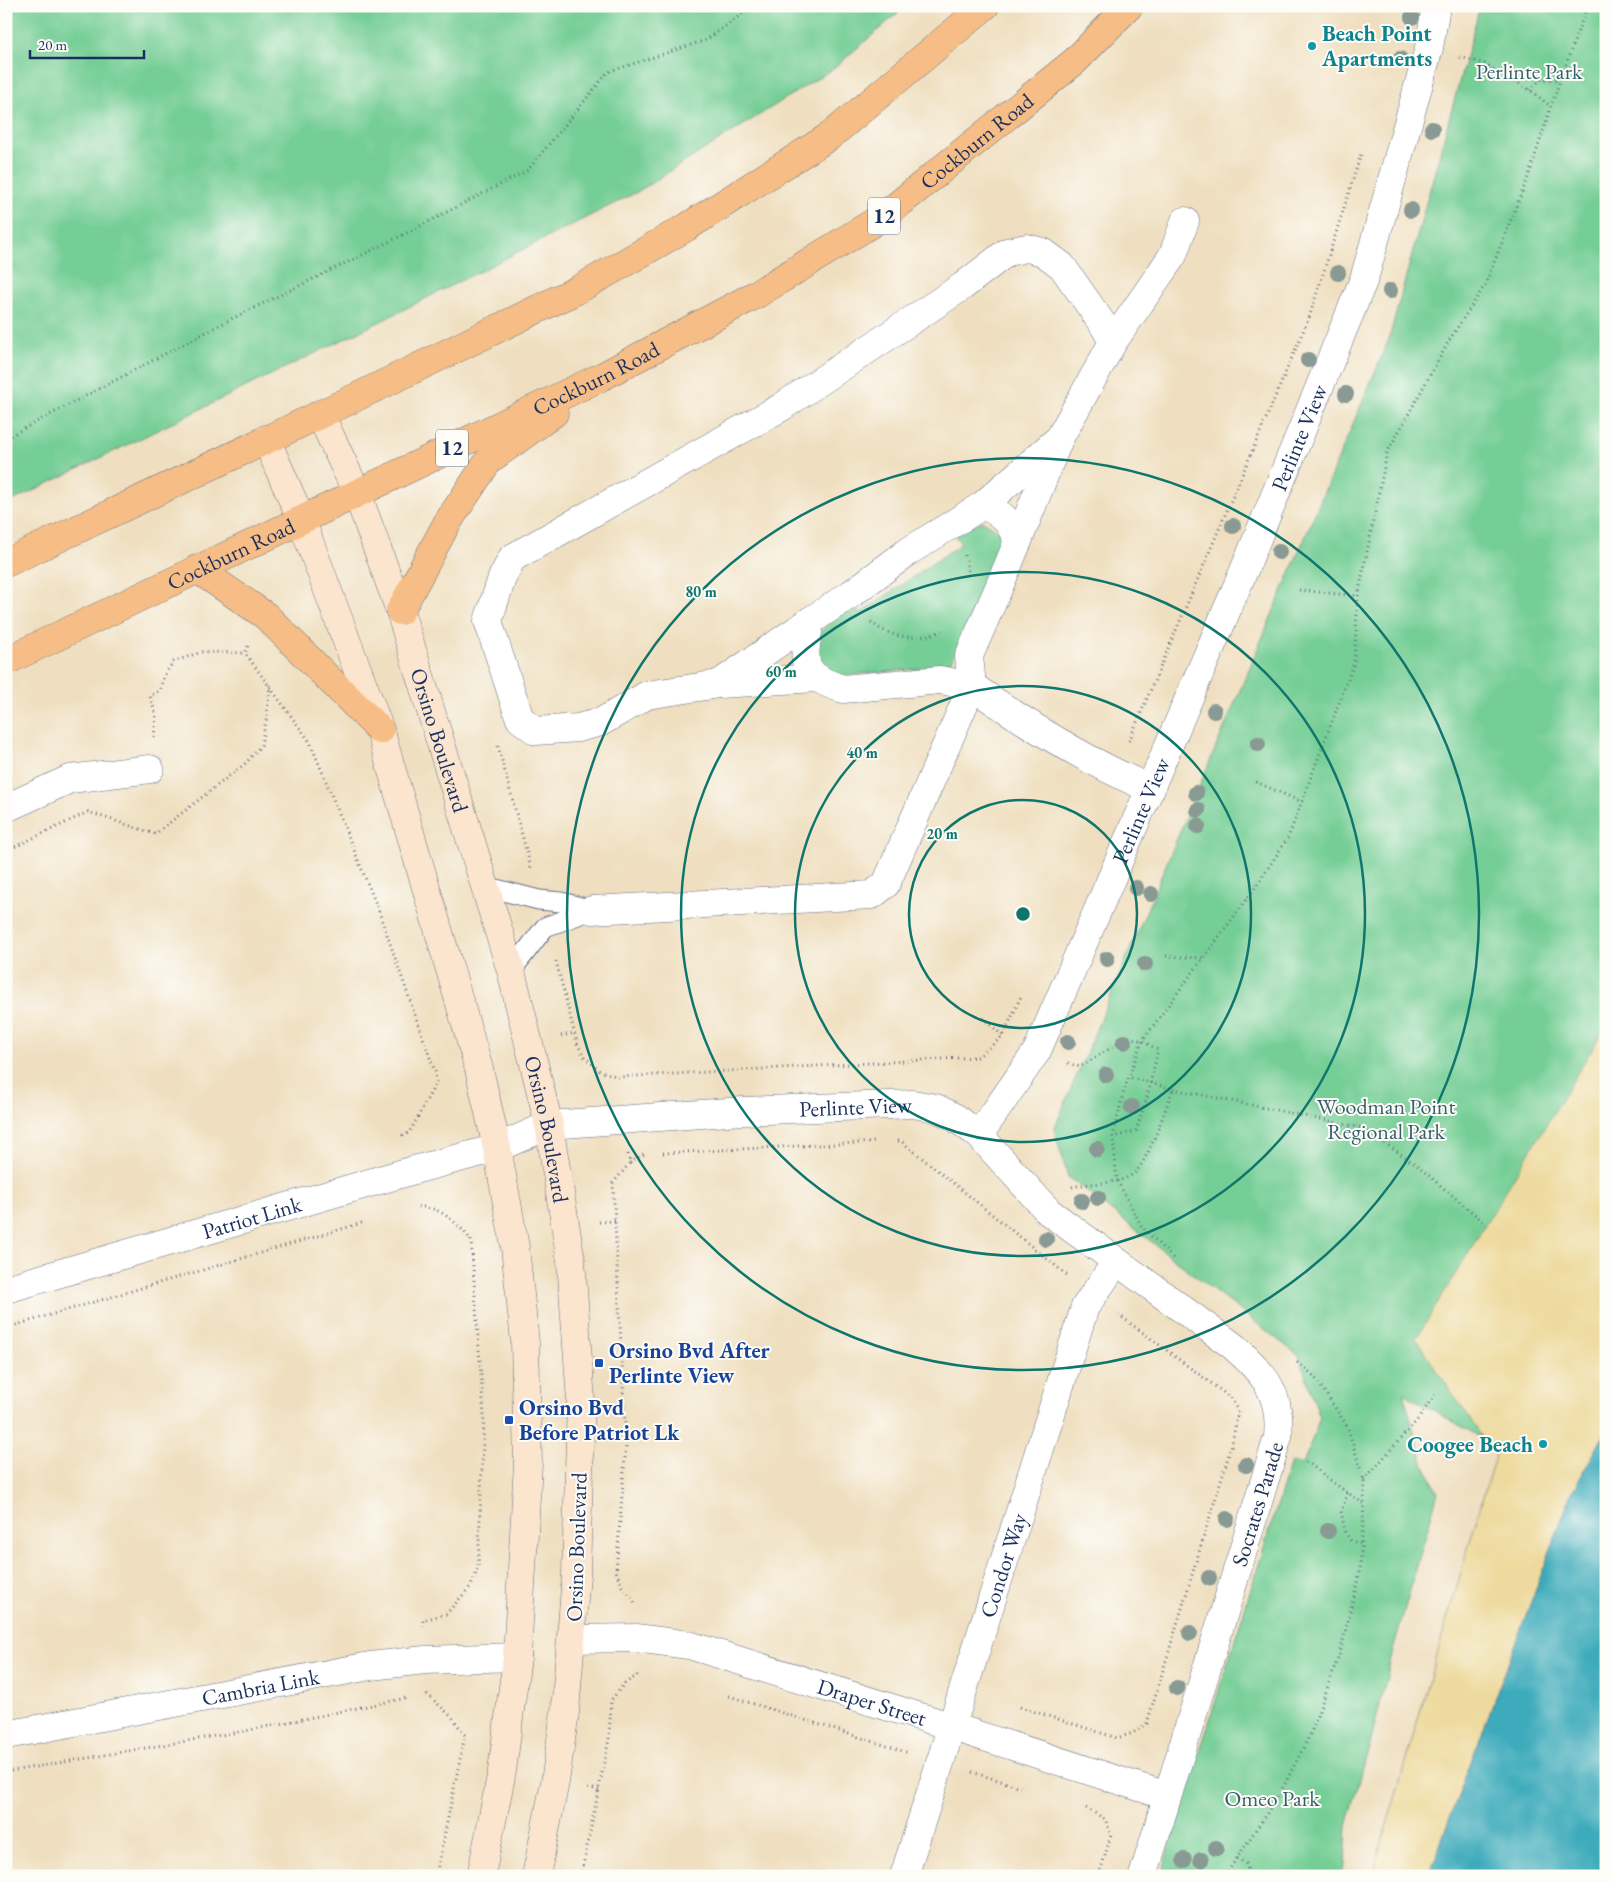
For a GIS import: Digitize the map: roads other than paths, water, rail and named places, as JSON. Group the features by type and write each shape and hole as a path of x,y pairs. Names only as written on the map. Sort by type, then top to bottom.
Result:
{"main road":[{"path":"6,563 579,289 694,222 830,136 985,6"},
{"name":"Cockburn Road","path":"6,661 603,376 757,294 884,216 1075,61 1129,6"},
{"path":"400,611 447,523 489,460 603,376"},
{"name":"Orsino Boulevard","path":"320,414 357,493 400,611 511,970 549,1126 571,1261 581,1402 576,1575 565,1712 555,1782 536,1876"},
{"path":"266,439 301,519 380,730 476,1058 497,1148 515,1247 525,1342 528,1463 517,1657 502,1771 481,1876"},
{"path":"197,569 266,616 380,730"}],"street":[{"name":"Perlinte View","path":"497,1148 549,1126 743,1111 913,1104 936,1108 956,1118 979,1135 1037,1051 1245,568 1364,279 1429,48 1436,6"},
{"path":"592,910 872,895 886,884 972,686 969,656 1059,439 1113,342 1173,255 1184,221"},
{"path":"817,678 719,684 647,695 601,722 578,728 536,731 520,719 488,621 502,578 512,558 780,408 962,286 1007,252 1027,248 1043,252 1062,266 1113,342"},
{"path":"719,684 909,552 983,505 1059,439"},
{"path":"983,505 1001,514 1012,527 1018,541"},
{"path":"810,621 805,652 808,668 817,678 828,684 843,689 940,680 972,686 1086,757 1116,774 1150,789"},
{"path":"6,808 70,778 150,769"},
{"name":"Socrates Parade","path":"979,1135 1050,1212 1244,1355 1259,1371 1269,1386 1278,1410 1278,1437 1274,1454 1143,1876"},
{"name":"Patriot Link","path":"6,1288 414,1170 497,1148"},
{"name":"Condor Way","path":"904,1876 1084,1307 1116,1262"},
{"name":"Draper Street","path":"572,1639 636,1638 689,1645 1167,1796"},
{"name":"Cambria Link","path":"6,1735 370,1666 425,1660 517,1657"}],"lane":[{"path":"484,886 539,900 561,902 592,910"},
{"path":"511,970 545,927 592,910"}],"water":[{"path":"1606,1432 1606,1876 1428,1876 1573,1490"}],"place":[{"name":"Beach Point Apartments","path":"1312,46"},
{"name":"Orsino Bvd After Perlinte View","path":"599,1363"},
{"name":"Orsino Bvd Before Patriot Lk","path":"509,1420"},
{"name":"Coogee Beach","path":"1543,1444"}],"park label":[{"name":"Perlinte Park","path":"1529,71"},
{"name":"Woodman Point Regional Park","path":"1386,1118"},
{"name":"Omeo Park","path":"1272,1798"}]}
